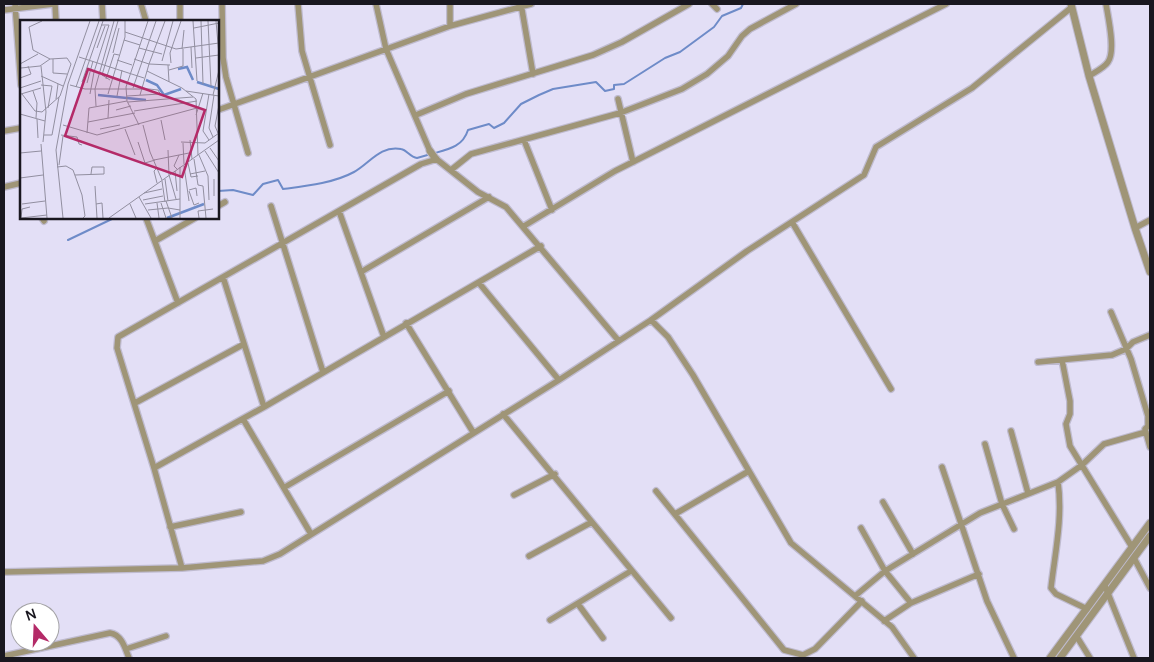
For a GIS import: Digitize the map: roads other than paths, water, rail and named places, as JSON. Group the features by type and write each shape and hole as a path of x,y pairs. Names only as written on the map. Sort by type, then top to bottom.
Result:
{"street":[{"path":"4,10 15,6 54,4 56,20"},
{"path":"102,4 103,20"},
{"path":"141,4 146,20"},
{"path":"180,4 180,20"},
{"path":"222,4 220,31 224,68 248,153"},
{"path":"298,4 302,51 330,145"},
{"path":"376,4 386,48 430,151 451,170 506,207 541,246 618,340"},
{"path":"450,4 450,26"},
{"path":"219,110 450,26 521,5 531,4"},
{"path":"416,115 466,94 593,55 622,42 689,4"},
{"path":"712,4 717,9"},
{"path":"451,170 472,154 620,113 682,89 707,74 728,56 742,36 750,29 796,4"},
{"path":"524,226 633,162 946,4"},
{"path":"1089,76 1107,64 1111,58 1112,47 1106,4"},
{"path":"521,5 533,74"},
{"path":"4,572 182,568 263,561 280,554 559,380 651,320 792,222 864,175 876,148 972,88 1071,5 1089,76 1150,272"},
{"path":"15,6 20,71"},
{"path":"618,99 633,162"},
{"path":"4,131 20,128"},
{"path":"524,140 552,210"},
{"path":"182,568 135,403 117,348 118,337 223,276 422,164 436,158"},
{"path":"4,187 20,183"},
{"path":"361,272 490,197"},
{"path":"219,205 224,202"},
{"path":"271,206 324,372"},
{"path":"339,211 384,336"},
{"path":"146,219 178,303"},
{"path":"155,241 194,219"},
{"path":"1135,228 1150,220"},
{"path":"792,222 891,389"},
{"path":"154,468 264,407 541,246"},
{"path":"223,276 264,407"},
{"path":"479,283 559,380"},
{"path":"1111,312 1131,359 1148,416 1146,432 1150,446"},
{"path":"651,320 668,337 693,375 791,543 892,627 911,657"},
{"path":"406,323 473,432"},
{"path":"1038,362 1112,355 1126,349 1133,342 1150,335"},
{"path":"135,403 244,344"},
{"path":"1062,360 1070,400 1070,414 1066,424 1069,442 1132,547"},
{"path":"286,487 449,391"},
{"path":"503,414 671,618"},
{"path":"243,419 286,487 311,534"},
{"path":"1011,431 1028,493"},
{"path":"855,596 885,571 960,524 1002,504 1058,482 1082,465 1104,444 1146,432"},
{"path":"986,444 1002,504 1014,530"},
{"path":"942,467 987,601 1014,658"},
{"path":"675,514 749,472"},
{"path":"514,495 554,474"},
{"path":"1058,482 1061,500 1051,588 1056,594 1088,609"},
{"path":"656,491 784,650 803,655 815,649 862,601"},
{"path":"883,502 913,554"},
{"path":"170,527 241,512"},
{"path":"529,556 592,522"},
{"path":"1055,651 1061,657 1107,589 1132,547 1150,523"},
{"path":"861,528 885,571 910,603"},
{"path":"1050,658 1088,609 1134,558 1150,536"},
{"path":"1134,558 1150,588"},
{"path":"550,620 631,571"},
{"path":"884,621 910,603 979,574"},
{"path":"1107,589 1134,658"},
{"path":"578,604 603,638"},
{"path":"4,656 110,633 116,634 121,638 129,658"},
{"path":"126,649 166,636"},
{"path":"1076,636 1090,658"}],"waterway":[{"path":"435,153 451,148 459,143 463,140 468,130 489,124 494,128 504,123 521,104 553,89 596,82 605,91 614,89 614,85 624,84 665,58 680,52 714,27 722,16 741,8 743,4"},
{"path":"219,191 233,190 253,195 263,184 278,180 283,189 329,181 354,172 375,156 387,150 401,149 417,158 431,154"},
{"path":"68,240 112,219"}]}
